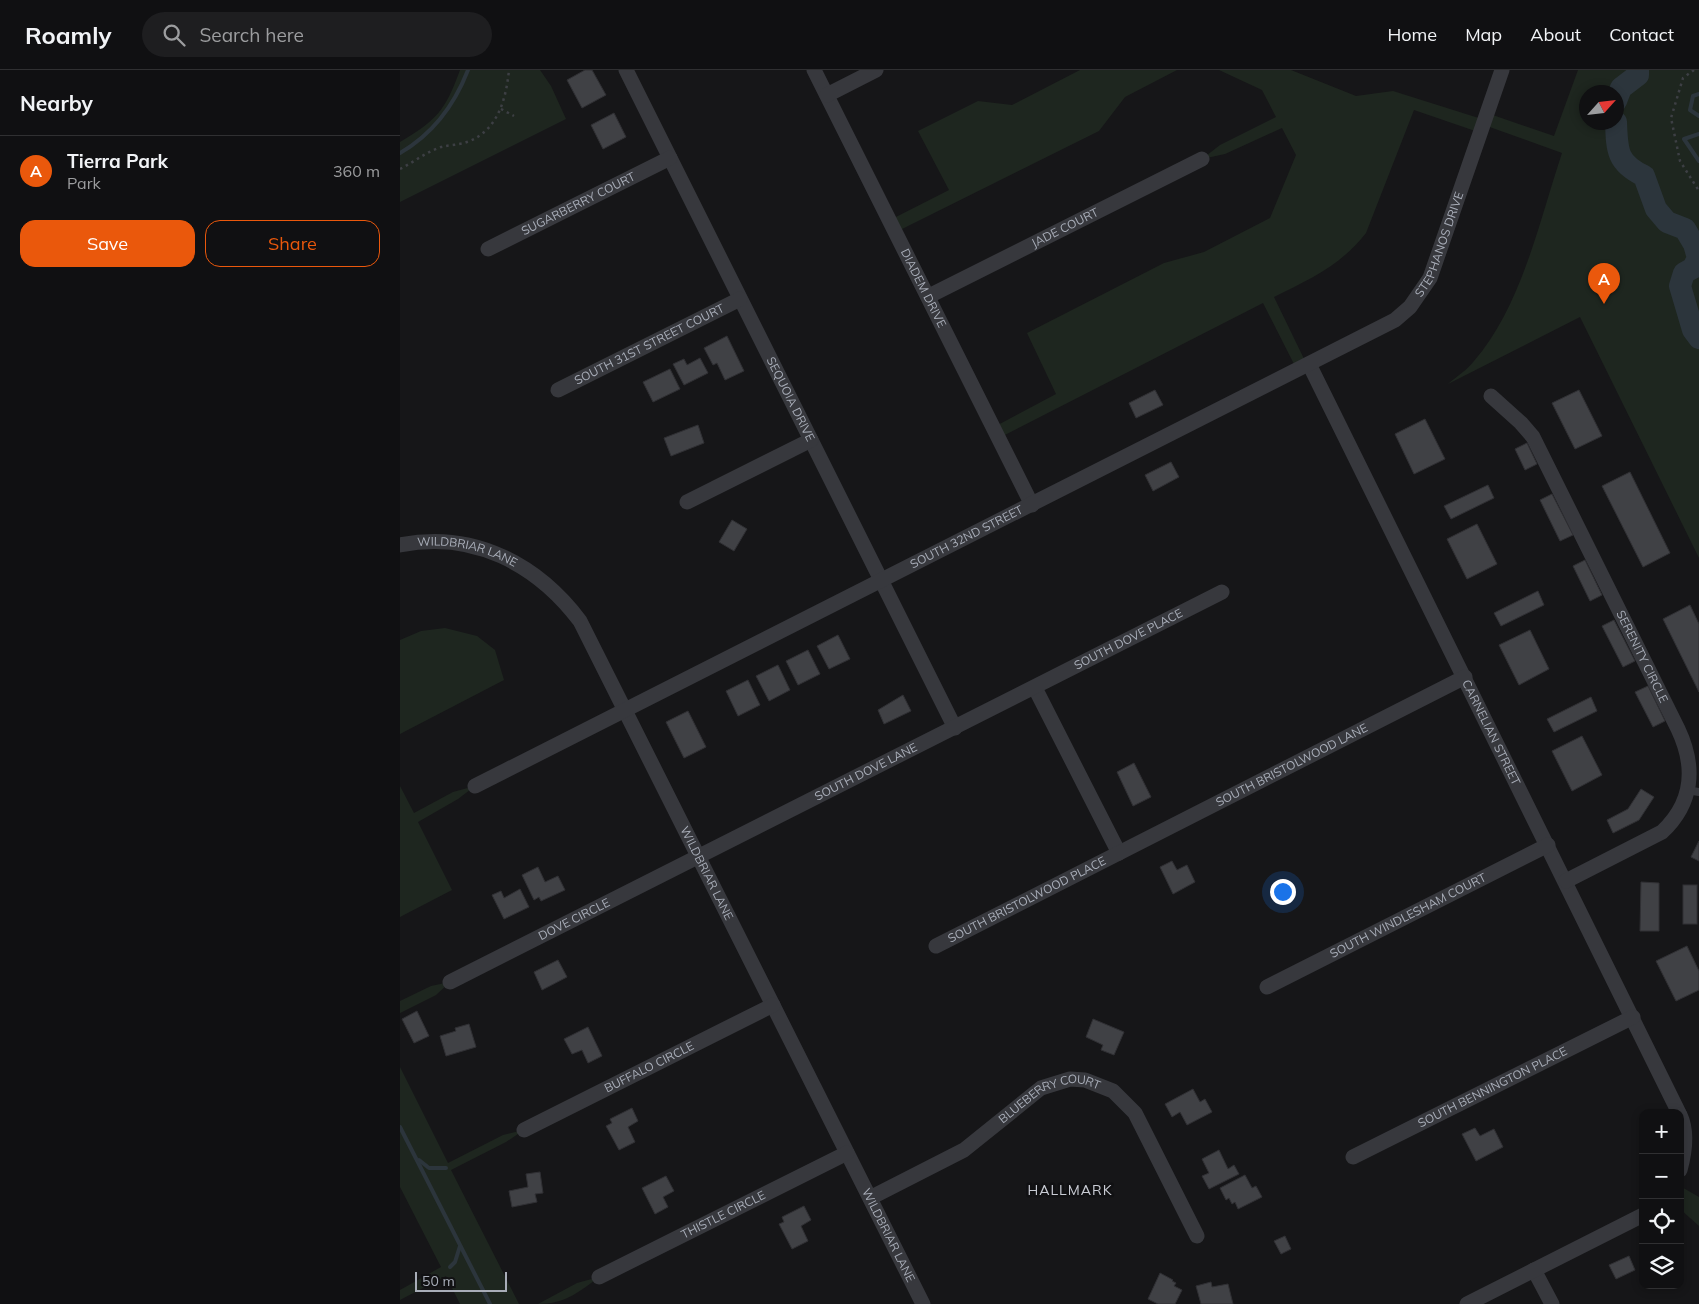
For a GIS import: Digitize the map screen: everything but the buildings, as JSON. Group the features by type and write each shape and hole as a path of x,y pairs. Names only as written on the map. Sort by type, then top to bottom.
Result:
{"street":[{"name":"SEQUOIA DRIVE","path":"626,70 955,728"},
{"name":"DIADEM DRIVE","path":"814,70 1032,504"},
{"path":"827,95 876,70"},
{"name":"STEPHANOS DRIVE","path":"1309,364 1395,320 1410,307 1422,292 1433,269 1502,70"},
{"name":"SUGARBERRY COURT","path":"488,249 670,158"},
{"name":"JADE COURT","path":"929,296 1202,159"},
{"name":"SOUTH 31ST STREET COURT","path":"558,390 740,299"},
{"name":"SOUTH 32ND STREET","path":"475,786 1309,364"},
{"name":"CARNELIAN STREET","path":"1309,364 1678,1109"},
{"name":"SERENITY CIRCLE","path":"1491,396 1521,423 1533,437 1665,702 1688,754 1693,791 1680,812 1662,832 1566,881"},
{"path":"687,502 811,440"},
{"name":"WILDBRIAR LANE","path":"403,545 439,542 462,544 502,556 531,571 555,591 580,621 870,1198 920,1303"},
{"name":"SOUTH DOVE PLACE","path":"1035,688 1222,592"},
{"name":"SOUTH BRISTOLWOOD LANE","path":"1118,853 1464,678"},
{"path":"1035,688 1118,853"},
{"name":"SOUTH DOVE LANE","path":"699,857 1035,688"},
{"name":"SOUTH WINDLESHAM COURT","path":"1267,987 1548,845"},
{"name":"SOUTH BRISTOLWOOD PLACE","path":"936,946 1118,853"},
{"name":"DOVE CIRCLE","path":"450,982 699,857"},
{"name":"BUFFALO CIRCLE","path":"524,1130 773,1005"},
{"name":"SOUTH BENNINGTON PLACE","path":"1353,1157 1633,1017"},
{"name":"BLUEBERRY COURT","path":"870,1198 964,1150 1041,1088 1070,1079 1085,1080 1114,1091 1135,1112 1197,1236"},
{"name":"CARNELIAN STREET","path":"1684,1131 1684,1154"},
{"name":"THISTLE CIRCLE","path":"599,1277 847,1153"},
{"path":"1468,1304 1639,1217"},
{"path":"1534,1270 1552,1304"}],"path":[{"path":"400,169 424,154 441,147 466,143 478,138 488,130 501,110 509,70"},
{"path":"1694,70 1683,78 1671,118 1680,161 1699,191"},
{"path":"501,110 514,116"}],"shaded area":[{"path":"460,70 540,70 551,86 566,119 400,202 400,142 423,127 438,113 450,95"},
{"path":"1080,70 1177,70 1125,97 1099,131 896,232 890,220 949,190 918,131 978,101 1012,105"},
{"path":"1219,70 1291,70 1356,96 1393,91 1485,120 1487,113 1554,136 1578,70 1699,70 1699,558 1580,317 1448,384 1474,361 1491,339 1505,315 1517,289 1537,234 1562,153 1484,125 1481,133 1414,110 1366,233 1346,254 1324,271 1274,297 1307,365 1297,370 1263,303 999,438 994,427 1056,394 1027,333 1164,263 1204,252 1270,218 1296,155 1282,128 1225,154 1202,159 1220,145 1276,117 1262,90"},
{"path":"445,628 477,636 495,650 504,680 400,734 400,640 421,631"},
{"path":"400,786 414,813 453,792 475,786 458,799 418,822 452,890 400,917"},
{"path":"450,982 436,995 400,1013 400,1001 431,986"},
{"path":"400,1067 448,1163 503,1135 524,1130 506,1142 451,1170 519,1304 460,1304 446,1276 400,1300 400,1290 441,1267 400,1187"},
{"path":"1684,1188 1699,1197 1699,1226 1684,1213"},
{"path":"599,1277 563,1300 538,1304 577,1283"}],"waterway":[{"path":"400,153 423,137 441,118 456,95 468,70"},
{"path":"1624,86 1638,75 1638,70"},
{"path":"1699,94 1693,96 1690,110 1699,116"},
{"path":"1616,130 1620,155 1628,166 1644,176 1656,209 1667,222 1685,229 1694,244 1698,258 1693,268 1684,273 1680,286 1693,330 1699,338"},
{"path":"1699,134 1684,139 1699,161"},
{"path":"400,1127 490,1304"},
{"path":"419,1160 429,1168 446,1168"},
{"path":"450,1267 455,1262 460,1246"}],"place":[{"name":"Tierra Park","path":"1604,304"}],"district":[{"name":"HALLMARK","path":"1070,1190"}]}
